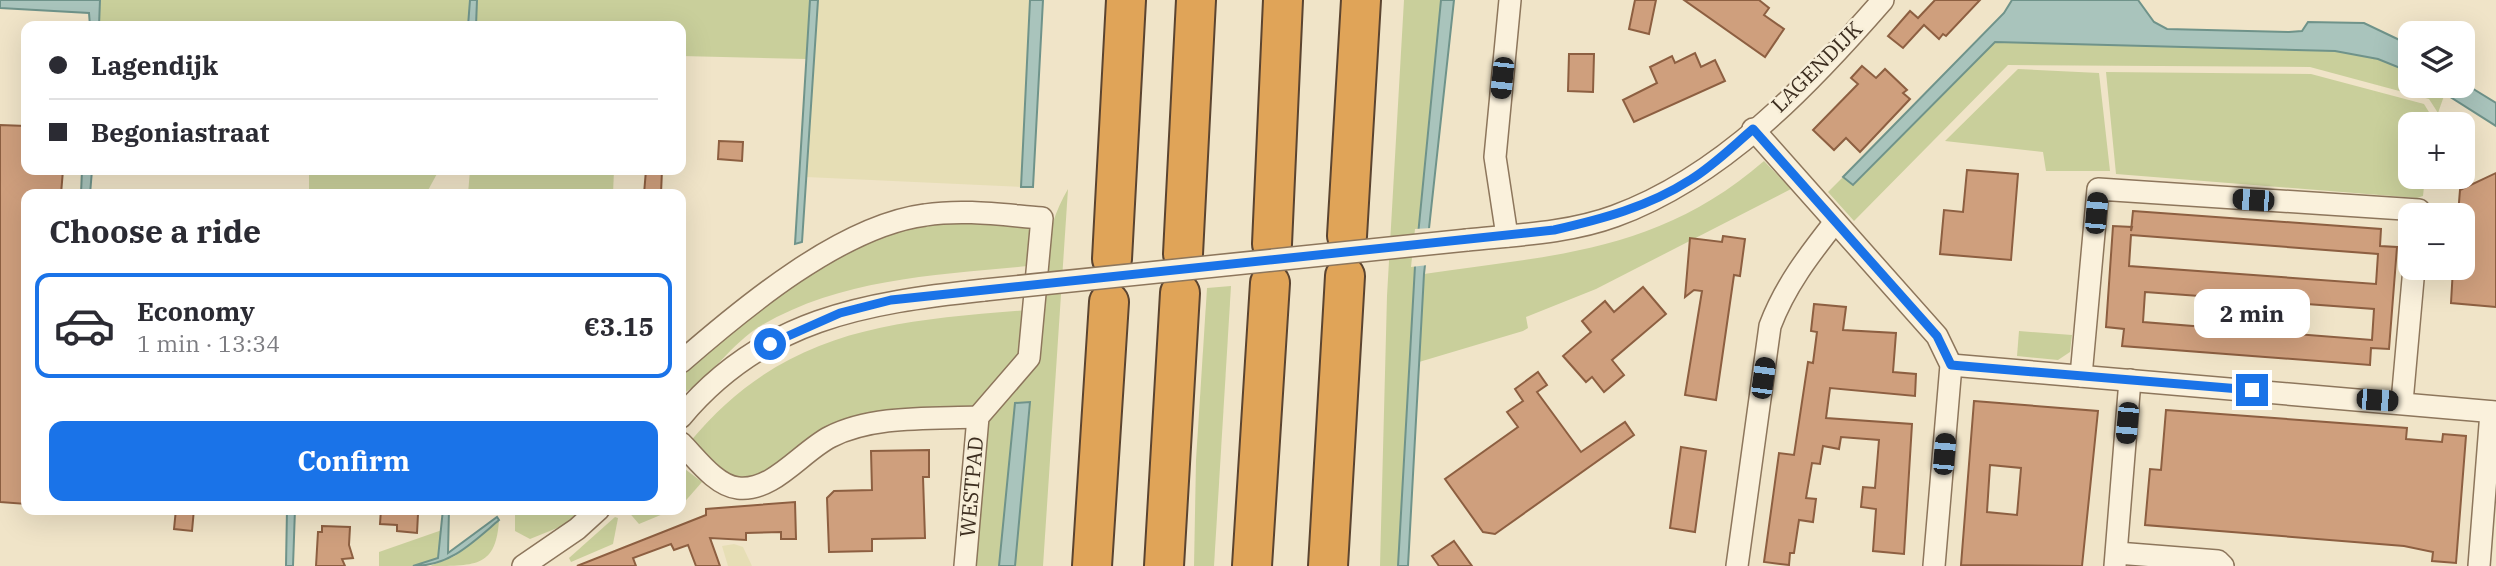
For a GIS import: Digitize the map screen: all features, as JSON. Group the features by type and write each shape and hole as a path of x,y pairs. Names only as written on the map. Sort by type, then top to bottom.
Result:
{"highway":[{"path":"1112,259 1126,0"},
{"path":"1183,254 1196,0"},
{"path":"1272,244 1283,0"},
{"path":"1347,236 1361,0"},
{"path":"1328,566 1345,276"},
{"path":"1252,566 1270,283"},
{"path":"1164,566 1180,293"},
{"path":"1092,566 1109,302"}],"street":[{"path":"1507,236 1495,157 1510,0"},
{"name":"LAGENDIJK","path":"686,412 709,388 750,356 790,333 840,313 891,300 1507,236 1554,230 1612,217 1660,197 1691,180 1796,90 1883,0"},
{"path":"1753,129 1937,336 1951,365 1934,566"},
{"path":"2081,376 2098,189 2398,209"},
{"name":"WESTPAD","path":"686,358 744,307 783,280 866,233 893,222 923,215 960,212 1042,218 1029,358 978,417 965,566"},
{"path":"1737,566 1770,326 1781,297 1797,271 1835,222"},
{"path":"2402,402 2413,280"},
{"path":"1951,365 2494,412 2479,566"},
{"path":"2130,380 2116,559 2218,561 2223,566"},
{"path":"686,448 726,486 757,487 830,437 871,424 978,417"},
{"path":"523,566 577,529 592,515"}],"shaded area":[{"path":"818,0 1030,0 1021,187 806,177"},
{"path":"734,544 743,547 752,566 728,566 722,546"}],"green space":[{"path":"100,0 470,0 468,21 99,21"},
{"path":"477,0 810,0 806,59 686,56 686,21 476,21"},
{"path":"1404,0 1441,0 1415,266 1398,566 1380,566 1387,296"},
{"path":"1995,42 2335,51 2378,59 2398,67 2398,91 2310,67 2008,65 1854,221 1828,192 1843,177 1854,185"},
{"path":"2018,69 2099,73 2110,171 2046,171 2043,152 1945,141"},
{"path":"2106,72 2311,74 2424,104 2429,112 2398,112 2398,189 2424,189 2423,196 2417,198 2116,174"},
{"path":"2425,98 2443,98 2438,112 2437,112 2429,99"},
{"path":"1764,161 1791,189 1596,289 1526,317 1528,328 1523,331 1419,362 1424,274 1561,254 1645,232 1685,214 1725,191"},
{"path":"309,175 436,175 429,189 309,189"},
{"path":"470,175 614,175 613,189 468,189"},
{"path":"1068,189 1043,566 975,566 982,464 988,425 997,405 1021,385 1033,365 1050,231"},
{"path":"964,218 1030,224 1028,266 891,281 825,297 793,309 751,332 686,392 686,365 762,300 883,232"},
{"path":"1231,286 1214,566 1194,566 1196,460 1207,288"},
{"path":"1028,310 1021,358 982,401 958,412 882,419 767,478 730,481 689,443 725,405 762,376 801,354 842,338 885,327 930,319"},
{"path":"2019,331 2072,335 2070,352 2058,360 2017,356"},
{"path":"686,470 702,482 686,500"},
{"path":"515,515 577,515 567,524 530,539 515,531"},
{"path":"631,515 661,515 639,524"},
{"path":"615,517 618,518 613,544 571,562 569,558"},
{"path":"499,520 494,547 489,555 472,564 430,566 455,556"},
{"path":"442,530 438,558 413,566 379,566 379,552"}],"water":[{"path":"0,0 100,0 99,21 90,21 89,13 0,8"},
{"path":"470,0 477,0 476,21 468,21"},
{"path":"810,0 818,0 802,242 795,244"},
{"path":"1030,0 1043,0 1033,187 1021,187"},
{"path":"1441,0 1454,0 1424,274 1408,566 1398,566 1415,266"},
{"path":"2012,0 2138,0 2154,22 2167,29 2289,32 2302,31 2308,22 2364,23 2398,39 2398,67 2378,59 2335,51 1995,42 1853,185 1843,177 2004,13"},
{"path":"2475,90 2496,103 2496,126 2475,112 2452,98 2475,98"},
{"path":"82,175 92,175 90,189 81,189"},
{"path":"1030,402 1015,566 999,566 1015,403"},
{"path":"287,515 295,515 293,566 286,566"},
{"path":"442,515 449,515 448,553 497,517 499,520 470,545 449,558 413,566 438,558"}],"pier":[{"path":"1431,228 1428,265 1411,267 1415,229"}],"building":[{"path":"1635,0 1656,0 1649,34 1629,29"},
{"path":"1684,0 1759,0 1769,8 1764,15 1784,29 1765,57"},
{"path":"1935,0 1980,0 1946,36 1943,34 1939,39 1924,25 1903,48 1888,36 1910,11 1918,18"},
{"path":"1695,53 1701,67 1715,60 1725,81 1634,122 1623,100 1657,83 1650,67 1672,56 1675,63"},
{"path":"1569,54 1594,54 1593,92 1568,91"},
{"path":"1862,66 1876,78 1885,69 1907,90 1903,93 1910,99 1860,152 1846,138 1834,150 1813,130 1858,84 1851,78"},
{"path":"0,125 21,126 21,175 63,175 61,189 21,189 21,504 0,502"},
{"path":"719,141 743,142 742,161 718,159"},
{"path":"1967,170 2018,174 2011,260 1940,254 1944,210 1963,212"},
{"path":"2496,173 2496,307 2451,303 2452,280 2475,280 2475,203 2459,203 2460,190 2475,189 2475,183"},
{"path":"646,175 662,175 661,189 644,189"},
{"path":"2133,211 2381,229 2380,246 2397,247 2389,349 2371,348 2370,365 2122,346 2124,329 2106,327 2113,226 2131,227","holes":["2131,235 2378,254 2376,284 2129,266","2145,292 2374,309 2372,340 2143,322"]},
{"path":"1723,236 1745,239 1740,276 1734,275 1716,400 1685,395 1702,291 1694,290 1685,297 1690,238 1722,242"},
{"path":"1643,287 1666,314 1612,360 1624,375 1604,392 1592,377 1586,382 1563,356 1591,332 1582,321 1605,301 1614,312"},
{"path":"1814,304 1846,307 1843,330 1896,333 1893,372 1916,374 1915,396 1830,388 1826,418 1912,424 1904,554 1873,551 1876,509 1861,507 1863,487 1875,488 1879,440 1841,437 1839,449 1823,446 1820,464 1812,463 1806,498 1816,499 1813,522 1799,520 1794,553 1790,553 1789,565 1764,562 1779,453 1794,455 1808,362 1813,363 1817,332 1811,331"},
{"path":"1538,372 1547,385 1537,392 1581,452 1625,422 1634,435 1495,534 1483,532 1445,479 1518,427 1507,412 1523,401 1515,389"},
{"path":"1974,401 2098,411 2082,566 1961,565","holes":["1990,465 2021,468 2017,515 1987,512"]},
{"path":"2166,410 2407,428 2406,439 2442,442 2443,434 2466,436 2456,563 2432,561 2433,552 2404,546 2145,525 2150,469 2161,470"},
{"path":"1681,447 1706,451 1695,532 1670,528"},
{"path":"929,450 929,477 923,477 925,538 872,539 872,551 829,552 827,498 834,491 872,490 871,451"},
{"path":"795,502 796,539 781,539 781,532 746,533 746,540 710,538 720,566 696,566 688,545 674,550 671,544 633,558 636,566 577,566 706,515 706,509"},
{"path":"175,515 193,515 192,531 174,529"},
{"path":"381,515 418,515 417,533 397,531 397,525 380,524"},
{"path":"322,526 350,527 349,545 353,558 342,559 345,566 316,566 318,532 322,532"},
{"path":"1454,541 1472,566 1439,566 1432,556"}],"route":[{"path":"770,344 840,313 891,300 1554,230 1612,217 1660,197 1691,180 1753,129 1937,336 1951,365 2252,390"}]}
